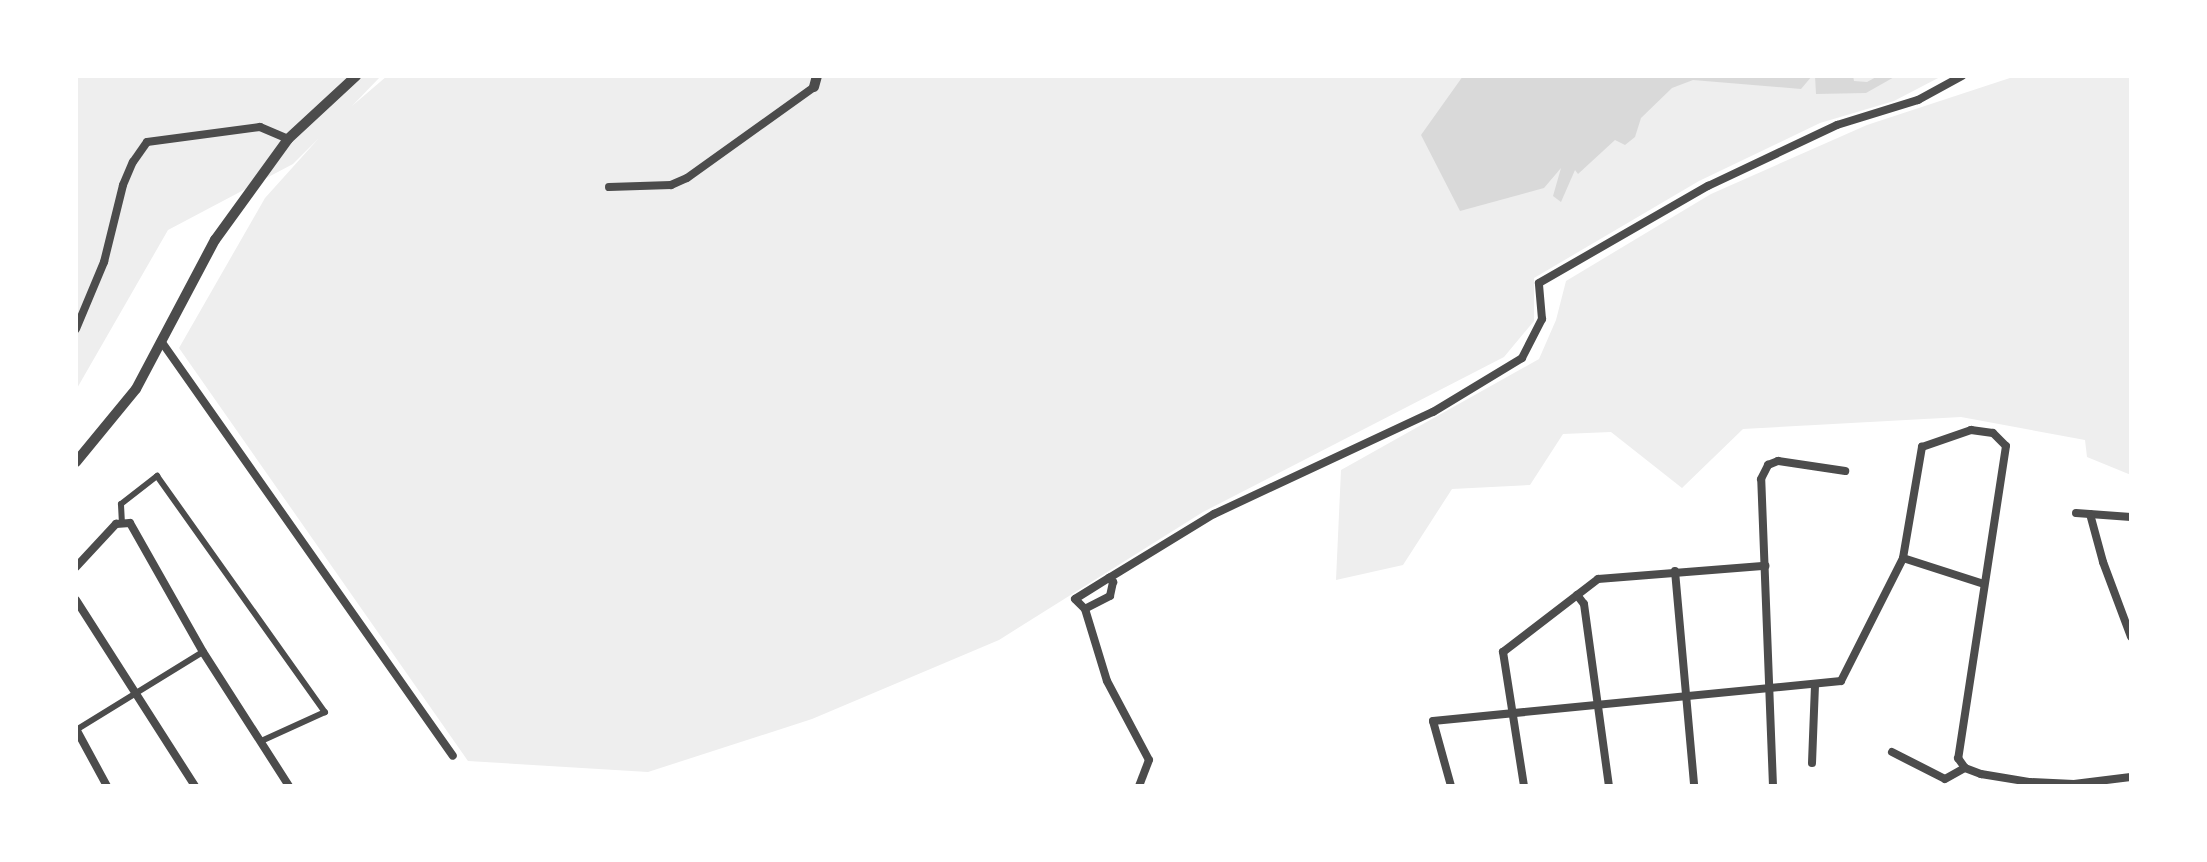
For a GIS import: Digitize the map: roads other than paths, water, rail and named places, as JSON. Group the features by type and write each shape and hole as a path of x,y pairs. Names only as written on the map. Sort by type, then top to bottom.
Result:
{"street":[{"path":"76,462 136,389 215,240 288,139 356,76"},
{"path":"1139,786 1149,760 1107,681 1085,609 1075,599 1214,514 1433,412 1522,358 1542,319 1539,283 1708,186 1837,125 1918,100 1962,76"},
{"path":"609,187 671,185 687,178 816,82"},
{"path":"76,329 104,262 123,185 133,162 147,142 260,127 288,139"},
{"path":"161,341 453,756"},
{"path":"1451,786 1433,721 1841,681 1903,558 1922,447 1971,430 1993,433 2006,446 1958,758 1965,768"},
{"path":"1773,786 1761,479 1768,465 1778,461 1845,471"},
{"path":"122,524 121,504 157,476 325,712 261,741"},
{"path":"2076,513 2131,517"},
{"path":"2090,514 2103,562 2131,637"},
{"path":"76,567 116,524 130,523 203,652 289,786"},
{"path":"1903,558 1984,584"},
{"path":"1524,786 1503,652 1598,579 1765,566"},
{"path":"1675,571 1694,786"},
{"path":"1085,609 1110,596 1113,582 1109,578"},
{"path":"1577,595 1584,604 1609,786"},
{"path":"76,600 139,693 195,786"},
{"path":"107,786 76,730 203,652"},
{"path":"1812,763 1815,684"},
{"path":"1892,752 1945,779 1965,768 2030,782 2074,784 2131,777"}]}
